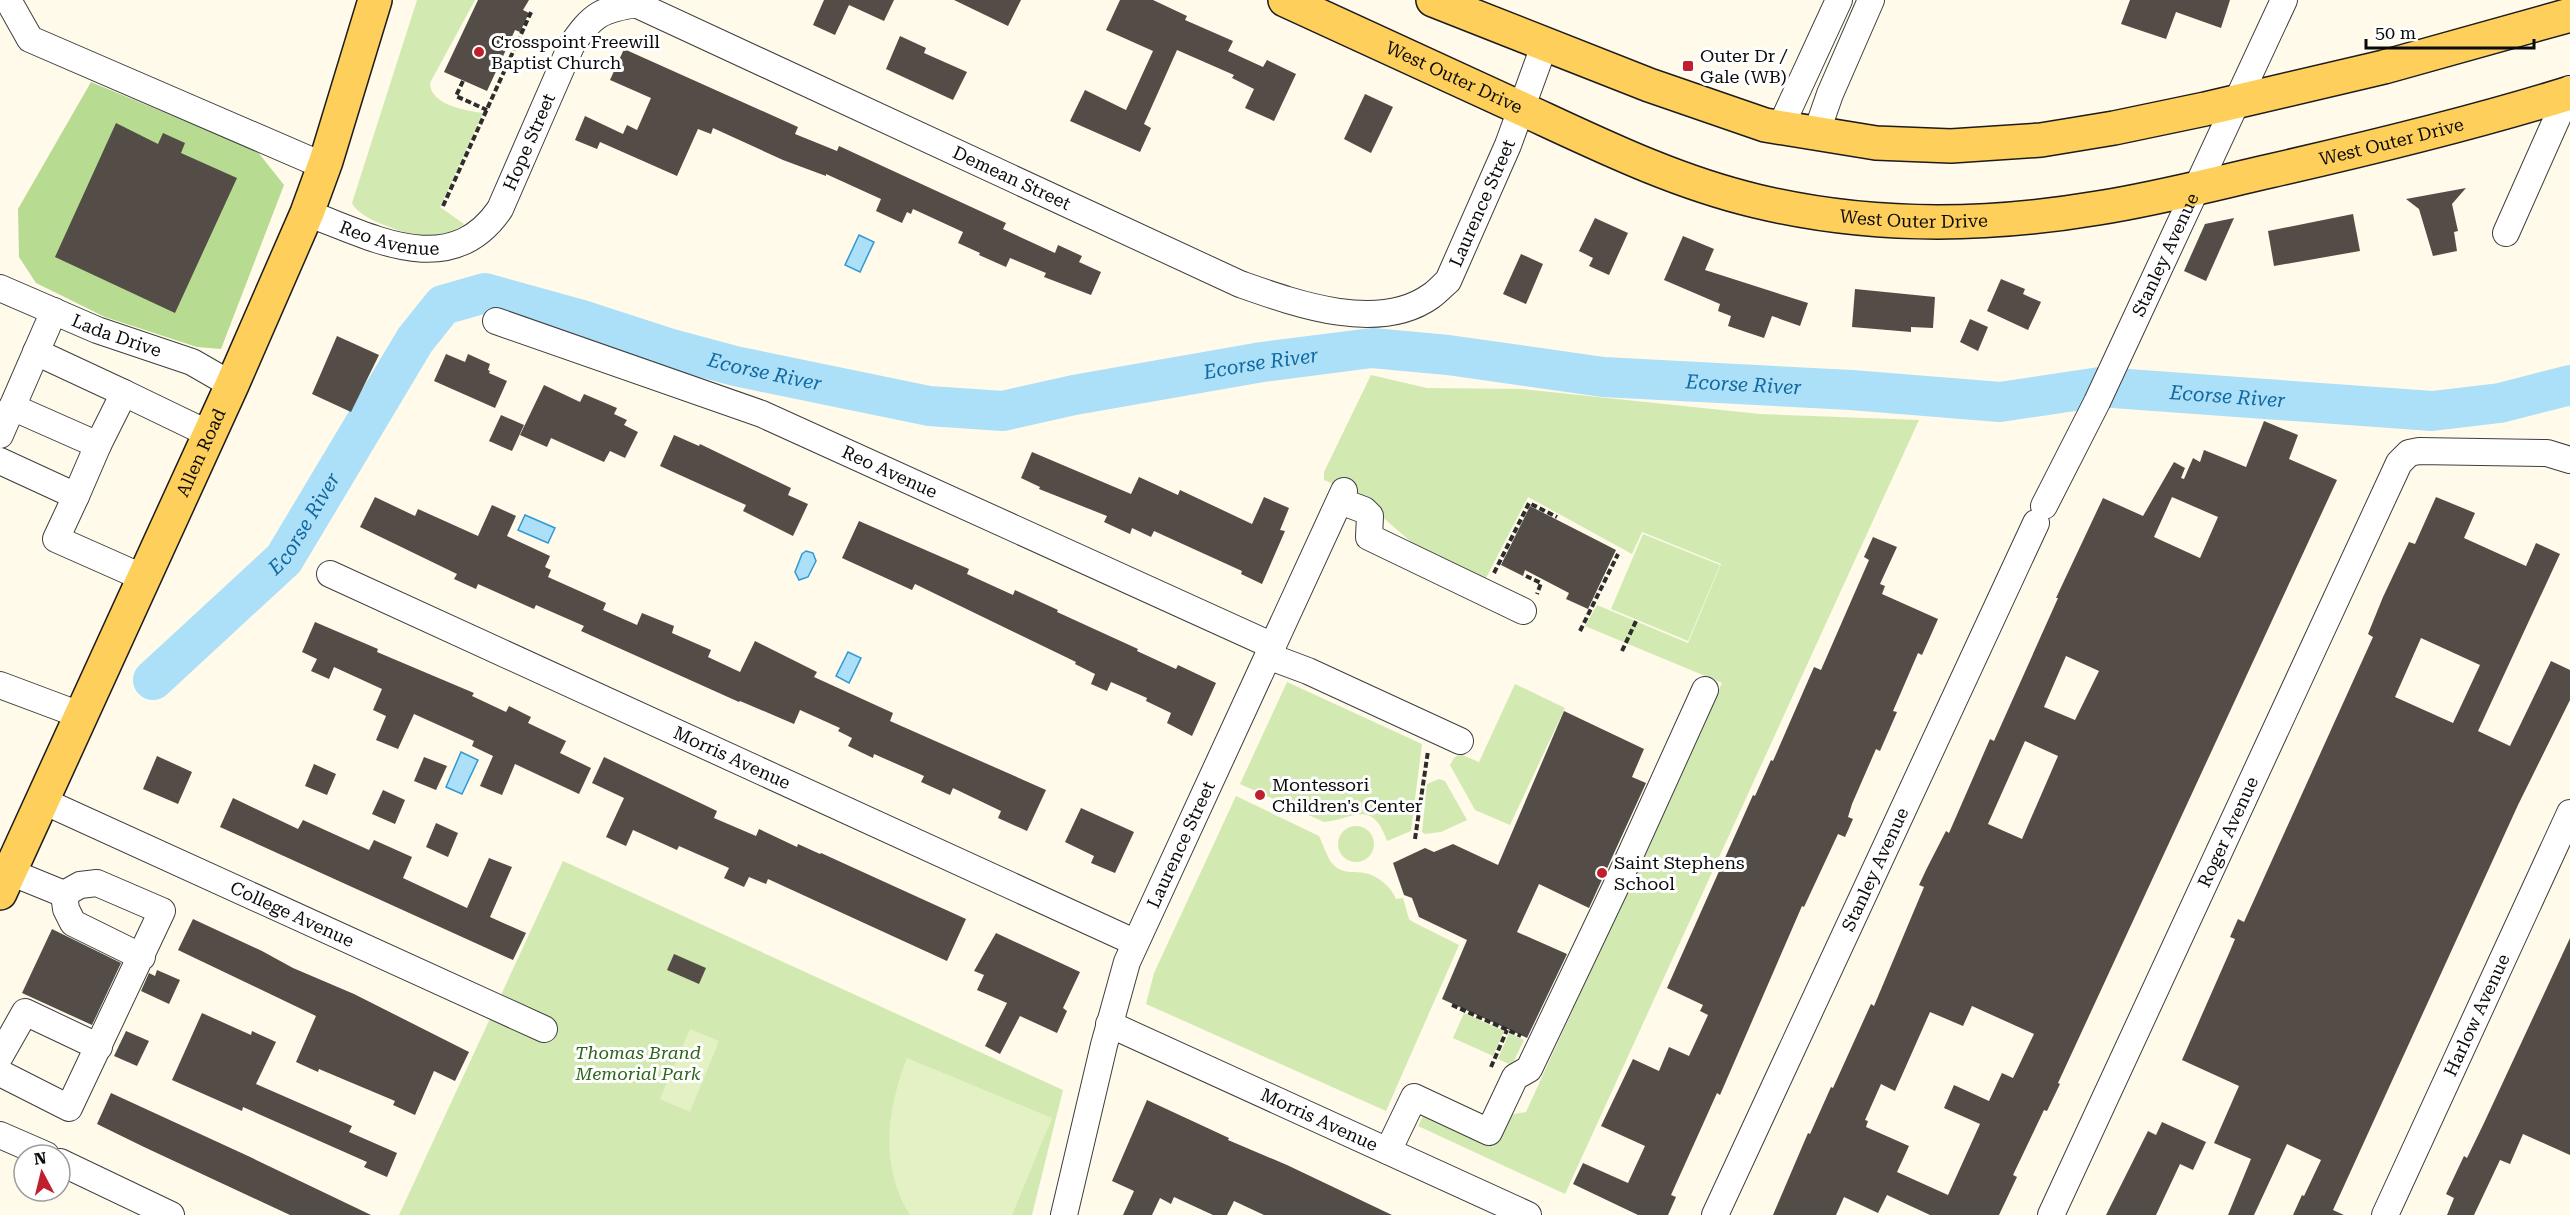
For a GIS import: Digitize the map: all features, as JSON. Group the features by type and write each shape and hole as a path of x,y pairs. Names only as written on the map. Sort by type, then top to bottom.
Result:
{"main road":[{"name":"Allen Road","path":"5,883 232,385 307,213 324,166 375,0"},
{"name":"West Outer Drive","path":"1285,0 1610,151 1680,178 1753,200 1834,216 1928,222 2023,218 2100,208 2481,121 2569,92"},
{"path":"1433,0 1544,46 1649,85 1780,128 1876,143 1951,146 2041,140 2114,128 2384,67 2570,15"}],"street":[{"path":"8,0 30,39 324,166"},
{"path":"1780,128 1839,0"},
{"path":"1816,134 1830,94 1871,0"},
{"name":"Stanley Avenue","path":"1715,1215 2040,515 2097,402 2284,0"},
{"name":"Hope Street","path":"472,238 489,225 500,209 572,46 585,26 613,7 633,2"},
{"name":"Demean Street","path":"633,2 1240,284 1286,300 1344,313 1377,314 1409,307"},
{"name":"Laurence Street","path":"1409,307 1431,297 1452,275 1508,145 1544,46"},
{"path":"2506,233 2569,92"},
{"name":"Reo Avenue","path":"307,213 389,244 431,250 447,248 472,238"},
{"name":"Lada Drive","path":"0,288 97,330 192,362 232,385"},
{"path":"0,435 54,311"},
{"name":"Reo Avenue","path":"496,321 762,414 1460,741"},
{"path":"36,352 209,434"},
{"path":"124,393 56,539 144,578"},
{"path":"12,407 98,445"},
{"name":"Roger Avenue","path":"2051,1215 2399,463 2409,453 2419,451 2547,453 2570,460"},
{"path":"0,461 76,496"},
{"name":"Laurence Street","path":"1064,1215 1109,1024 1134,942 1342,496 1370,516 1369,537 1484,592"},
{"name":"Morris Avenue","path":"330,574 1134,942"},
{"path":"1484,592 1523,611"},
{"path":"0,685 80,715"},
{"path":"1388,1151 1414,1097 1489,1132 1515,1077 1529,1069 1618,882 1705,690"},
{"name":"College Avenue","path":"41,800 544,1029"},
{"name":"Harlow Avenue","path":"2385,1215 2570,813"},
{"path":"0,1073 69,1108 162,911 97,883 80,885 64,894 5,883"},
{"path":"64,894 66,909 73,923 142,957"},
{"path":"2,1048 25,1012 99,1047"},
{"name":"Morris Avenue","path":"1109,1024 1528,1215"},
{"path":"0,1135 18,1143"},
{"path":"72,1168 171,1215"}],"path":[{"path":"443,206 532,10"},
{"path":"463,81 456,96 487,110"},
{"path":"1484,592 1529,503 1557,517"},
{"path":"1580,631 1618,554"},
{"path":"1622,651 1637,619"},
{"path":"1415,839 1429,741"},
{"path":"1452,1005 1540,1045"},
{"path":"1491,1066 1507,1030"}],"green space":[{"path":"417,0 475,0 430,83 436,97 443,102 483,113 440,207 464,224 438,237 415,235 389,227 366,216 352,203"},
{"path":"91,82 257,151 284,185 221,349 197,347 105,317 36,283 19,257 18,209"},
{"path":"1371,375 1427,388 1522,389 1760,414 1919,420 1565,1194 1418,1126 1423,1116 1493,1147 1508,1115 1526,1112 1722,683 1585,626 1597,605 1688,643 1721,564 1642,532 1632,554 1528,497 1485,580 1418,548 1355,493 1324,480 1324,472"},
{"path":"1643,534 1720,565 1688,641 1611,609"},
{"path":"1287,682 1422,744 1411,831 1387,841 1375,819 1368,815 1353,815 1324,822 1240,784"},
{"path":"1515,684 1565,708 1510,825 1475,810 1450,765 1460,754 1479,762"},
{"path":"1439,779 1445,781 1467,820 1441,832 1425,834 1422,832 1427,784"},
{"path":"1236,796 1319,836 1329,858 1337,868 1348,872 1370,874 1380,879 1388,886 1396,899 1403,898 1409,919 1459,945 1386,1111 1146,1004 1154,973"},
{"path":"1356,826 1368,832 1374,844 1368,856 1356,862 1344,856 1338,844 1344,832"},
{"name":"Thomas Brand Memorial Park","path":"563,861 1063,1090 1032,1215 399,1215"},
{"path":"1464,1013 1504,1031 1493,1056 1453,1038"},
{"path":"690,1029 719,1041 690,1112 660,1099"},
{"path":"1509,1033 1524,1040 1514,1061 1509,1064 1498,1059"},
{"path":"907,1058 1052,1118 1012,1215 910,1215 900,1196 894,1177 889,1137 895,1097"}],"water":[{"path":"859,235 874,242 860,272 845,265"},
{"path":"525,515 555,528 548,543 518,530"},
{"path":"806,551 813,553 816,561 808,577 799,580 795,572 802,554"},
{"path":"848,652 861,658 849,683 836,676"},
{"path":"461,752 478,760 462,794 446,787"}],"building":[{"name":"Crosspoint Freewill Baptist Church","path":"478,0 529,0 523,10 529,13 520,32 515,30 487,91 444,72"},
{"path":"824,0 894,0 884,21 849,5 835,35 813,25"},
{"path":"954,0 1021,0 1008,26"},
{"path":"1120,0 1153,0 1187,16 1185,20 1233,41 1228,51 1263,67 1267,60 1296,74 1274,121 1245,108 1254,89 1232,78 1234,75 1177,50 1144,124 1151,128 1140,152 1070,121 1085,90 1126,110 1153,51 1106,30"},
{"path":"2130,0 2230,0 2221,28 2176,12 2166,39 2121,24"},
{"path":"900,36 926,48 924,53 967,72 953,100 886,69"},
{"path":"624,49 798,127 795,134 837,151 839,146 1006,223 1003,229 1055,253 1058,245 1082,256 1079,262 1101,272 1091,295 1044,277 1046,273 1010,258 1006,267 979,255 980,253 958,243 963,232 913,209 911,214 907,212 902,223 876,211 881,199 826,174 826,176 783,160 713,128 711,134 698,129 677,176 600,142 597,149 575,140 585,116 623,134 627,125 637,130 651,98 610,80"},
{"path":"1365,94 1393,107 1371,153 1344,139"},
{"path":"116,123 158,144 163,133 185,143 181,153 237,178 175,313 55,257"},
{"path":"2466,188 2452,204 2458,231 2454,232 2457,251 2433,256 2419,209 2406,199"},
{"path":"2353,214 2360,251 2274,266 2268,231"},
{"path":"1595,218 1628,233 1609,275 1589,266 1593,258 1579,251"},
{"path":"2234,218 2206,281 2184,271 2205,224"},
{"path":"1683,236 1714,249 1705,270 1808,303 1800,326 1772,316 1764,338 1728,326 1731,316 1718,311 1720,304 1664,280"},
{"path":"1521,254 1543,264 1526,304 1503,294"},
{"path":"2001,279 2025,289 2023,294 2041,302 2028,330 1987,311"},
{"path":"1855,289 1935,297 1933,328 1911,327 1911,332 1852,327"},
{"path":"1970,319 1988,327 1978,351 1960,342"},
{"path":"337,336 379,355 351,412 312,394"},
{"path":"446,354 465,362 468,354 490,364 489,373 507,381 495,408 434,381"},
{"path":"544,385 580,402 584,394 617,408 614,414 627,420 624,425 638,432 625,458 610,451 604,462 551,438 547,447 520,435"},
{"path":"501,415 524,425 512,451 489,441"},
{"path":"2264,421 2298,435 2289,459 2337,480 2058,1083 2060,1084 2047,1111 2044,1110 2013,1175 2017,1177 1999,1215 1930,1215 1887,1195 1878,1213 1844,1197 1836,1215 1773,1215 1808,1133 1810,1134 1831,1087 1833,1088 1871,1004 1874,1006 1924,887 1919,885 1946,831 1949,833 1990,739 1994,741 2058,598 2056,598 2103,498 2143,516 2174,462 2185,468 2181,478 2184,479 2193,458 2200,462 2204,450 2246,467","holes":["2172,497 2218,517 2200,558 2154,537","2066,656 2099,671 2075,720 2044,707","2025,741 2058,756 2022,839 1988,824","1972,1006 2034,1034 2013,1078 2002,1073 1989,1101 1954,1085 1944,1108 1980,1124 1948,1195 1897,1172 1909,1146 1866,1127 1868,1121 1865,1120 1881,1084 1895,1091 1930,1012 1963,1026"]},
{"path":"674,435 699,446 700,444 791,488 788,495 808,504 793,536 743,511 746,505 660,466"},
{"path":"1032,452 1131,494 1139,477 1178,495 1180,490 1252,524 1264,497 1289,508 1280,530 1285,531 1262,584 1241,574 1242,571 1154,531 1151,537 1132,528 1130,534 1104,522 1107,516 1039,489 1040,487 1021,478"},
{"path":"375,497 415,516 418,509 478,536 492,505 516,516 507,536 550,556 545,567 551,570 548,577 606,603 603,610 637,625 642,613 674,626 672,633 711,650 708,657 740,672 755,641 817,672 814,677 893,713 890,721 1046,790 1027,831 998,818 1001,811 953,788 950,795 921,782 924,776 874,754 873,758 848,746 852,738 838,731 840,728 800,710 794,724 739,702 581,631 584,626 536,605 534,609 478,584 476,589 454,579 457,574 360,527"},
{"path":"2436,497 2475,513 2464,538 2526,566 2536,543 2560,554 2478,731 2510,746 2551,661 2570,670 2570,700 2518,805 2333,1210 2344,1215 2293,1215 2321,1160 2287,1144 2254,1215 2228,1215 2251,1159 2214,1143 2239,1086 2182,1060 2235,939 2230,937 2238,919 2244,922 2373,637 2368,634 2383,597 2409,542 2415,544","holes":["2421,638 2480,665 2453,723 2395,697"]},
{"path":"1530,506 1616,550 1588,609 1566,599 1569,593 1525,570 1523,576 1501,565"},
{"path":"859,521 969,569 967,574 1013,595 1015,590 1058,610 1057,612 1176,669 1178,665 1216,683 1192,736 1167,723 1171,713 1146,701 1147,698 1111,682 1107,691 1091,684 1095,674 1075,664 1076,662 915,584 912,590 842,558"},
{"path":"1873,537 1897,547 1880,584 1885,586 1882,594 1938,619 1922,655 1918,653 1893,711 1897,712 1880,751 1876,749 1852,804 1848,817 1853,819 1845,837 1838,834 1804,907 1802,906 1720,1095 1717,1093 1671,1195 1676,1197 1668,1215 1638,1215 1573,1184 1583,1163 1628,1183 1645,1146 1601,1126 1633,1059 1659,1071 1669,1047 1689,1056 1708,1015 1700,1011 1703,1005 1667,988 1753,795 1755,796 1771,760 1773,761 1814,667 1821,670 1869,560 1864,557"},
{"path":"315,622 378,649 377,652 474,693 472,696 506,712 509,706 531,717 528,723 566,741 560,753 591,768 579,794 515,764 502,795 480,786 493,756 472,746 474,741 414,714 398,749 376,740 386,716 373,710 382,689 334,667 329,679 311,671 317,659 302,652"},
{"path":"1564,711 1644,749 1632,777 1646,783 1589,908 1539,884 1517,932 1567,954 1527,1038 1442,999 1467,940 1419,917 1412,898 1404,895 1393,863 1425,848 1434,852 1453,844 1498,865"},
{"path":"157,756 192,772 178,804 143,789"},
{"path":"424,757 447,766 436,790 414,781"},
{"path":"604,757 717,811 714,818 756,836 759,829 797,847 798,844 821,853 966,919 947,961 768,879 766,884 749,877 744,887 724,878 729,868 679,846 677,850 633,830 626,846 606,837 624,798 592,783"},
{"path":"314,764 336,774 327,795 305,786"},
{"path":"383,790 405,800 395,824 372,814"},
{"path":"233,798 298,829 303,820 369,850 374,840 412,857 403,878 467,908 489,858 512,867 490,917 526,933 513,960 220,827"},
{"path":"1081,808 1134,832 1115,873 1091,863 1094,856 1065,842"},
{"path":"436,823 458,833 448,857 426,847"},
{"path":"193,919 293,968 354,994 469,1052 455,1081 434,1071 415,1115 393,1105 395,1101 319,1069 318,1072 296,1062 316,1016 178,950"},
{"path":"52,929 121,963 92,1025 22,993"},
{"path":"996,933 1080,972 1063,1008 1067,1011 1057,1033 1020,1016 1000,1054 985,1046 1007,1003 977,990 984,975 974,971"},
{"path":"2570,938 2570,1155 2523,1134 2510,1164 2500,1160 2474,1215 2447,1215 2454,1198 2446,1194 2464,1156 2467,1158 2484,1123"},
{"path":"674,954 706,968 699,984 667,970"},
{"path":"157,970 180,980 169,1004 141,991 149,973 155,976"},
{"path":"202,1013 251,1035 252,1031 276,1042 256,1084 352,1126 349,1132 397,1153 387,1177 364,1167 367,1162 243,1107 242,1111 172,1080"},
{"path":"126,1031 149,1041 137,1066 114,1056"},
{"path":"111,1093 371,1215 290,1215 144,1147 97,1124"},
{"path":"1147,1100 1392,1215 1264,1215 1234,1201 1227,1215 1213,1215 1174,1197 1171,1204 1160,1198 1152,1215 1123,1215 1134,1191 1112,1181"},
{"path":"2162,1122 2206,1142 2193,1170 2180,1164 2156,1215 2106,1215 2148,1131 2156,1135"}],"waterway":[{"name":"Ecorse River","path":"153,680 284,559 415,340 443,305 485,293 735,366 929,406 1003,411 1074,395 1262,362 1372,348 1448,355 1603,377 1851,390 2000,402 2100,387 2432,411 2500,403 2570,385"}],"place":[{"name":"Crosspoint Freewill Baptist Church","path":"479,52"},
{"name":"Outer Dr / Gale (WB)","path":"1688,66"},
{"name":"Montessori Children's Center","path":"1260,795"},
{"name":"Saint Stephens School","path":"1602,873"}]}
